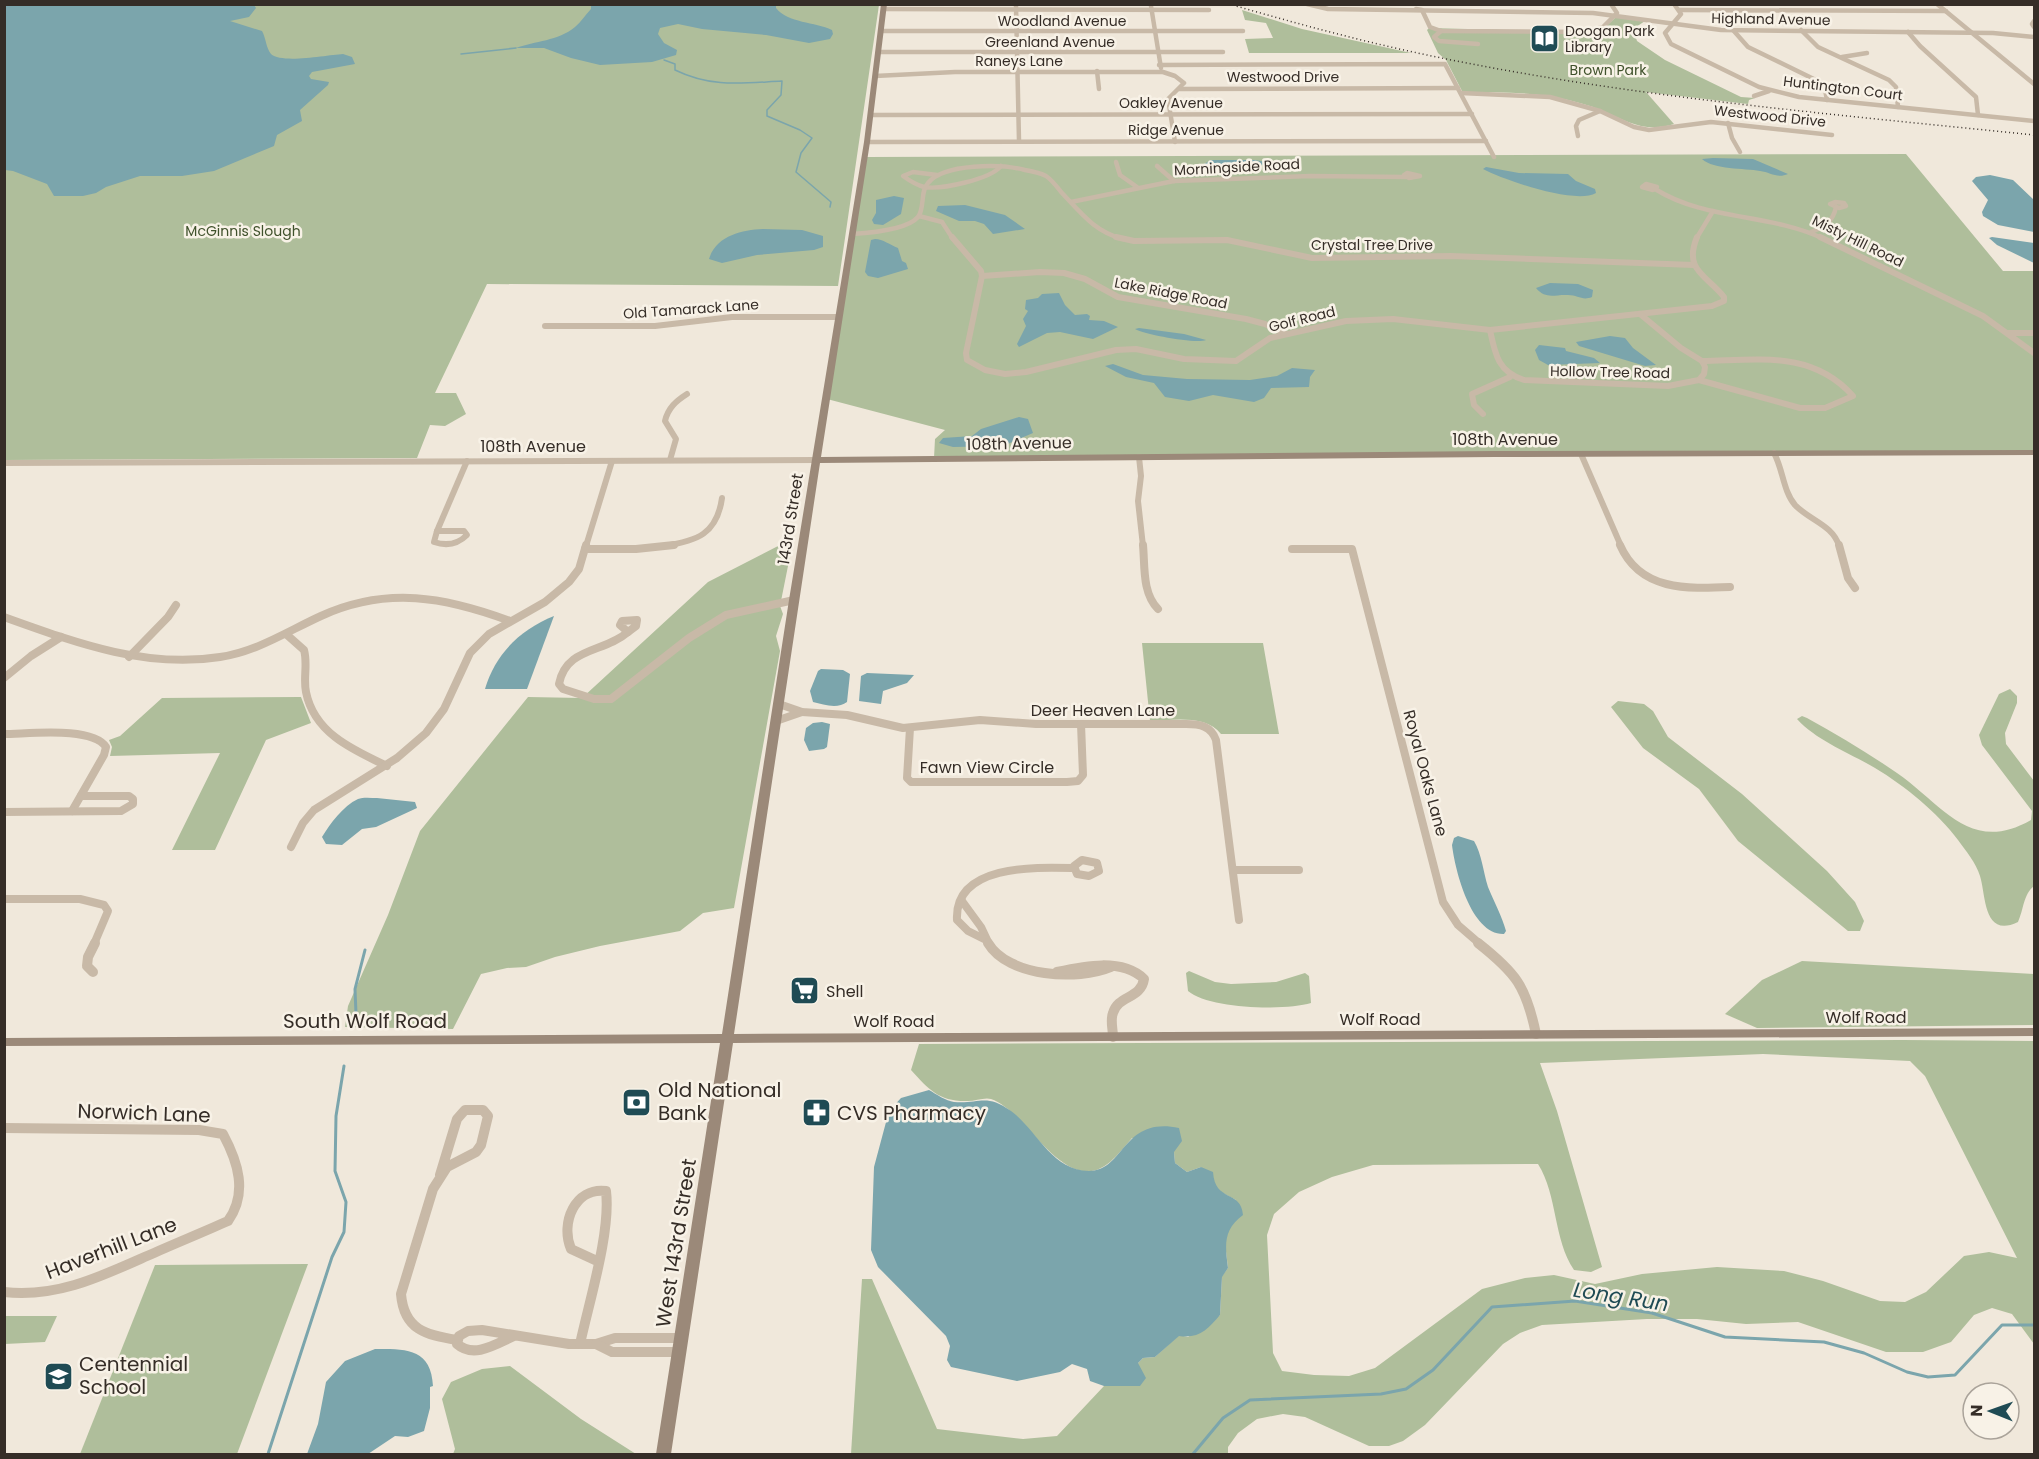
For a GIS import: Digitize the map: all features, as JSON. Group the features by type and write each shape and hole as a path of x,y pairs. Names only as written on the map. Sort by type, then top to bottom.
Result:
{"main road":[{"name":"143rd Street","path":"726,1038 867,142 884,7"},
{"name":"108th Avenue","path":"816,460 2034,453"},
{"name":"Wolf Road","path":"726,1038 2034,1032"},
{"name":"South Wolf Road","path":"4,1042 726,1038"},
{"name":"West 143rd Street","path":"664,1455 726,1038"}],"street":[{"name":"Highland Avenue","path":"1307,4 1328,9 1414,7 1466,12 1593,13 1732,30 1974,33 2034,37"},
{"path":"1414,7 1422,10 1430,27 1442,31 1583,32 1603,27 1617,13 1611,4"},
{"path":"1673,24 1681,14 1674,4"},
{"path":"1937,4 2034,84"},
{"path":"884,7 1209,9"},
{"path":"1016,7 1019,141"},
{"path":"1151,7 1162,72 1180,78 1184,83 1168,99 1175,142"},
{"path":"1679,10 1946,11"},
{"path":"2034,21 2032,24 2034,27"},
{"name":"Huntington Court","path":"1673,24 1665,33 1671,44 1770,91 1827,100 2034,121"},
{"path":"1732,30 1748,47 1824,84 1827,100"},
{"path":"1801,30 1818,47 1892,82 1897,90 1898,107"},
{"name":"Woodland Avenue","path":"881,31 1243,31"},
{"path":"1442,31 1434,37 1439,41 1478,44"},
{"path":"1908,32 1920,46 1976,97 1978,115"},
{"name":"Greenland Avenue","path":"878,52 1223,52"},
{"path":"1840,57 1867,53"},
{"path":"1159,64 1445,64 1494,157"},
{"path":"1097,71 1099,88"},
{"name":"Raneys Lane","path":"875,76 915,76 955,72 1162,72"},
{"name":"Westwood Drive","path":"1179,89 1459,91 1516,94 1550,97 1600,111 1634,127 1649,130 1693,123 1728,123 1832,135"},
{"path":"1754,96 1770,91"},
{"path":"1578,136 1576,126 1580,120 1600,111"},
{"name":"Oakley Avenue","path":"870,115 1472,114"},
{"path":"1728,123 1732,138 1740,152"},
{"name":"Ridge Avenue","path":"867,142 1486,141"},
{"path":"1116,162 1120,175 1137,187"},
{"path":"919,216 925,187 949,186 997,171 1001,166"},
{"name":"Crystal Tree Drive","path":"937,175 923,172 904,175 904,178 915,185 925,187 937,175 964,167 1001,166 1023,169 1048,177 1100,231 1134,241 1227,240 1256,244 1284,254 1312,258 1462,256 1694,265"},
{"path":"1157,166 1174,181"},
{"name":"Morningside Road","path":"1071,202 1096,199 1137,187 1174,181 1310,176 1406,177"},
{"name":"Misty Hill Road","path":"1655,189 1682,204 1795,225 1983,316 2034,353"},
{"path":"1811,232 1831,222 1835,216 1836,207"},
{"path":"1694,265 1691,246 1713,211"},
{"path":"852,234 897,229 919,216 942,222 956,243 981,271 982,276"},
{"name":"Golf Road","path":"982,276 966,353 967,360 993,371 1022,373 1111,352 1135,349 1169,357 1236,361 1247,358 1261,342 1284,333 1347,320 1378,318 1457,329 1490,330 1712,306 1724,301 1721,292 1703,278 1694,265"},
{"name":"Lake Ridge Road","path":"982,276 1040,272 1064,273 1085,279 1118,297 1246,319 1265,324 1284,333"},
{"name":"Hollow Tree Road","path":"1641,314 1681,348 1702,361"},
{"name":"Old Tamarack Lane","path":"545,326 656,326 720,318 838,316"},
{"path":"1484,414 1474,405 1472,394 1510,377 1500,366 1490,330"},
{"path":"2008,333 2034,333"},
{"path":"1702,361 1802,363 1830,373 1844,383 1853,396 1825,408 1800,408 1699,380 1704,374 1702,361"},
{"name":"Hollow Tree Road","path":"1510,377 1537,383 1668,386 1699,380"},
{"path":"670,460 676,439 665,421 666,412 674,402 687,394"},
{"path":"1774,453 1781,465 1787,491 1795,505 1827,528 1838,542 1848,578 1855,588"},
{"path":"1581,454 1625,556 1634,568 1656,580 1678,586 1730,587"},
{"path":"1139,457 1141,476 1138,501 1147,588 1151,602 1158,609"},
{"name":"108th Avenue","path":"4,463 816,460"},
{"path":"437,531 464,531 467,535 454,543 434,542 437,531 467,461"},
{"path":"291,847 303,823 314,810 387,766 413,747 440,717 459,672 471,651 487,636 562,590 576,574 612,461"},
{"path":"585,549 637,549 680,543 709,530 718,520 722,498"},
{"name":"Royal Oaks Lane","path":"1292,549 1352,549 1443,902 1448,913 1465,933 1496,956 1518,981 1526,994 1536,1034"},
{"path":"4,617 97,650 129,657 176,660 222,657 259,646 346,607 368,601 393,599 456,602 510,621"},
{"path":"628,632 612,644 575,656 568,661 561,672 559,684 563,689 594,699 611,699 689,638 726,615 794,600"},
{"path":"129,657 164,622 176,605"},
{"path":"286,634 303,646 307,655 305,685 313,713 322,726 349,748 387,766"},
{"path":"4,678 31,656 61,637"},
{"name":"Deer Heaven Lane","path":"778,704 802,712 847,715 910,728 980,720 1036,724 1194,724 1212,731 1216,740 1239,920"},
{"name":"Deer Heaven Lane","path":"776,722 802,712"},
{"name":"Fawn View Circle","path":"910,728 907,778 911,782 1068,782 1082,778 1081,724"},
{"path":"4,734 85,734 102,741 106,747 104,755 72,811"},
{"path":"4,812 121,811 129,808 134,799 120,796 81,796"},
{"path":"986,940 959,924 956,915 968,887 986,877 1044,869 1074,868"},
{"path":"1233,870 1299,870"},
{"path":"4,900 80,899 104,905 108,911 107,918 88,957 87,966 93,972"},
{"path":"962,901 968,914 982,930 986,940 997,955 1004,960 1036,971 1070,976 1089,976 1111,968 1130,968 1144,979 1139,994 1115,1008 1112,1018 1113,1036"},
{"path":"440,1175 447,1167 470,1157 481,1145 489,1116 483,1110 465,1110 457,1119 401,1294 401,1305 410,1324 428,1334 457,1340"},
{"name":"Norwich Lane","path":"4,1128 199,1130 223,1134 230,1146 241,1197 239,1207 228,1221"},
{"path":"580,1344 597,1260 608,1196 606,1191 592,1188 586,1190 577,1199 567,1236 570,1248 597,1260"},
{"name":"Haverhill Lane","path":"4,1292 20,1295 47,1293 75,1286 228,1221"},
{"path":"457,1340 463,1333 475,1330 580,1344 596,1344 612,1352 680,1345"},
{"path":"457,1340 460,1348 474,1351 514,1336"}],"green space":[{"name":"McGinnis Slough","path":"5,5 879,5 838,286 487,284 435,393 456,393 466,414 445,426 430,425 417,458 5,460"},
{"path":"1242,10 1302,29 1411,53 1249,53 1245,39 1273,38 1266,23 1245,20"},
{"name":"Brown Park","path":"1616,17 1645,21 1633,29 1637,41 1665,60 1741,97 1755,98 1749,100 1748,104 1646,92 1674,124 1646,127 1592,107 1559,98 1524,93 1465,92 1462,91 1446,60 1438,53 1427,30 1429,28 1591,32 1602,30"},
{"path":"1906,154 2003,271 2034,271 2034,451 934,458 935,439 945,430 827,399 867,157"},
{"path":"780,545 791,551 780,606 783,614 776,636 780,651 734,908 703,913 680,931 600,946 526,967 507,968 481,974 453,1029 345,1027 348,1006 388,915 420,831 528,697 582,698 708,582"},
{"path":"1142,643 1263,643 1279,734 1221,734 1207,723 1198,721 1178,719 1150,721"},
{"path":"2010,689 2017,696 2017,703 2005,733 2006,744 2034,781 2034,886 2026,898 2018,922 2007,926 1998,925 1992,920 1985,903 1976,866 1940,819 1898,783 1814,734 1797,719 1802,716 1807,718 1864,751 1897,773 1958,821 1974,829 1991,832 2010,829 2031,820 2032,811 1982,745 1979,735 1999,694"},
{"path":"301,697 311,723 266,740 215,850 172,850 220,753 110,756 112,747 109,740 120,736 162,698"},
{"path":"1618,701 1644,704 1653,711 1668,737 1742,794 1827,871 1855,902 1864,921 1860,931 1848,931 1738,841 1699,789 1643,748 1611,707"},
{"path":"1802,961 2034,974 2034,1025 1757,1028 1725,1014 1762,980"},
{"path":"1189,971 1215,982 1231,984 1276,982 1305,973 1309,976 1311,1003 1284,1007 1248,1007 1212,1002 1188,991 1186,973"},
{"path":"2034,1041 2034,1344 2012,1314 1992,1308 1974,1315 1951,1342 1923,1352 1886,1352 1798,1322 1746,1324 1697,1319 1647,1319 1542,1325 1520,1333 1503,1344 1425,1425 1403,1441 1389,1446 1369,1446 1305,1417 1283,1414 1257,1419 1238,1433 1228,1447 1228,1454 851,1454 862,1279 872,1279 937,1429 1023,1439 1057,1436 1104,1386 1140,1386 1138,1363 1143,1358 1155,1357 1179,1335 1188,1337 1220,1315 1222,1276 1228,1268 1225,1243 1227,1231 1234,1222 1236,1200 1219,1191 1201,1167 1187,1172 1175,1163 1174,1152 1132,1138 1110,1162 1093,1171 1078,1170 1062,1162 1019,1119 991,1099 958,1101 942,1097 930,1089 911,1070 919,1044","holes":["1763,1054 1910,1061 1925,1076 2017,1258 1989,1252 1964,1256 1926,1292 1905,1302 1880,1301 1823,1281 1784,1271 1717,1267 1642,1274 1595,1284 1554,1275 1525,1278 1482,1289 1375,1368 1349,1376 1282,1371 1273,1353 1267,1235 1274,1214 1299,1192 1332,1177 1373,1165 1538,1164 1549,1190 1562,1245 1574,1270 1591,1272 1602,1267 1557,1111 1540,1063"]},
{"path":"308,1264 237,1454 80,1454 155,1265"},
{"path":"5,1316 57,1316 45,1342 5,1344"},
{"path":"510,1366 581,1419 636,1454 453,1454 455,1449 442,1399 451,1382 482,1369"}],"water":[{"name":"McGinnis Slough","path":"4,5 254,5 256,8 249,17 230,21 262,31 271,54 294,59 343,54 352,57 355,64 312,72 309,76 311,79 329,82 328,85 300,110 302,121 277,135 274,146 214,171 182,176 140,176 106,187 96,193 83,196 54,196 47,184 5,170"},
{"path":"591,5 776,5 776,8 787,17 825,27 832,30 833,34 830,39 809,43 678,24 660,28 658,34 664,43 677,50 676,55 652,62 600,65 544,48 516,48 568,32 581,21 591,9"},
{"path":"1702,159 1753,159 1788,174 1777,176 1760,171 1721,167"},
{"path":"1211,160 1255,160 1271,163 1227,168 1204,164"},
{"path":"1486,167 1519,173 1568,174 1576,181 1595,189 1596,193 1572,196 1540,190 1483,169"},
{"path":"1990,175 2013,180 2034,200 2034,232 1998,225 1983,216 1982,212 1988,200 1972,181 1976,177"},
{"path":"894,196 904,198 901,214 883,225 874,224 872,220 876,213 876,200"},
{"path":"965,205 1005,215 1025,229 993,234 984,224 975,221 959,221 936,211 938,206"},
{"path":"763,229 802,230 823,236 823,247 814,250 757,255 722,263 709,259 717,245 730,236"},
{"path":"1989,238 2034,243 2034,263 1997,245"},
{"path":"875,239 898,248 902,261 906,263 908,269 878,278 868,276 865,272 871,240"},
{"path":"1550,283 1578,284 1593,290 1592,297 1547,295 1536,288"},
{"path":"1059,293 1065,305 1075,315 1087,314 1090,316 1089,320 1104,321 1118,327 1093,339 1060,332 1047,333 1019,347 1017,344 1026,326 1023,319 1028,311 1025,309 1026,300 1038,298 1042,294"},
{"path":"1135,329 1184,334 1206,340 1171,338"},
{"path":"1610,336 1625,338 1633,348 1656,365 1645,366 1579,346 1576,342"},
{"path":"1539,345 1565,348 1566,351 1594,358 1600,363 1548,365 1539,360 1535,350"},
{"path":"1113,364 1143,375 1187,379 1250,380 1277,376 1292,368 1315,370 1310,377 1309,387 1271,388 1264,398 1254,402 1213,395 1189,401 1165,397 1154,383 1126,377 1105,366"},
{"path":"1019,417 1028,419 1033,433 1003,446 953,447 939,443 943,438 972,436 981,429"},
{"path":"554,616 527,689 485,689 495,665 511,644 531,628"},
{"path":"821,669 843,670 850,674 847,702 835,706 813,702 810,691"},
{"path":"867,673 914,675 907,683 883,691 881,704 859,701 861,676"},
{"path":"813,723 830,724 827,747 809,751 804,740 806,728"},
{"path":"360,798 415,802 417,808 376,827 362,829 342,845 326,844 322,837 347,806"},
{"path":"1458,836 1474,841 1477,846 1488,887 1506,931 1504,934 1492,931 1482,924 1467,899 1457,870 1452,845 1454,838"},
{"path":"929,1090 951,1101 995,1102 1020,1119 1054,1157 1076,1169 1089,1171 1101,1169 1110,1163 1135,1136 1146,1130 1160,1126 1179,1128 1182,1141 1174,1152 1175,1163 1187,1172 1201,1167 1213,1172 1218,1188 1238,1202 1243,1215 1232,1226 1227,1238 1228,1268 1222,1277 1220,1315 1202,1332 1192,1336 1179,1336 1155,1357 1143,1358 1138,1363 1146,1378 1140,1386 1104,1386 1090,1381 1087,1369 1072,1364 1060,1372 1017,1381 951,1367 947,1360 950,1346 946,1336 878,1267 871,1250 874,1167 889,1111 901,1098"},
{"path":"375,1349 397,1349 415,1353 427,1364 433,1386 430,1387 430,1408 424,1431 408,1437 395,1436 368,1454 307,1454 318,1424 326,1382 345,1361"}],"waterway":[{"path":"461,54 516,48"},
{"path":"664,60 675,64 675,70 702,80 727,83 782,81 781,95 767,110 767,116 800,130 812,138 801,153 796,172 831,202 830,207"},
{"path":"353,1024 356,1014 355,989 365,950"},
{"path":"268,1454 332,1257 344,1232 346,1202 335,1171 336,1116 344,1066"},
{"name":"Long Run","path":"1193,1454 1223,1418 1250,1400 1381,1394 1406,1389 1433,1370 1492,1307 1575,1301 1652,1313 1725,1337 1824,1342 1864,1353 1907,1372 1928,1377 1955,1375 2002,1325 2034,1325"}],"railway":[{"path":"1229,4 1402,50 1502,70 1729,103 2034,135"}],"place":[{"name":"Doogan Park Library","path":"1544,39"},
{"name":"Shell","path":"805,991"},
{"name":"Old National Bank","path":"637,1102"},
{"name":"CVS Pharmacy","path":"816,1113"},
{"name":"Centennial School","path":"58,1376"}]}
